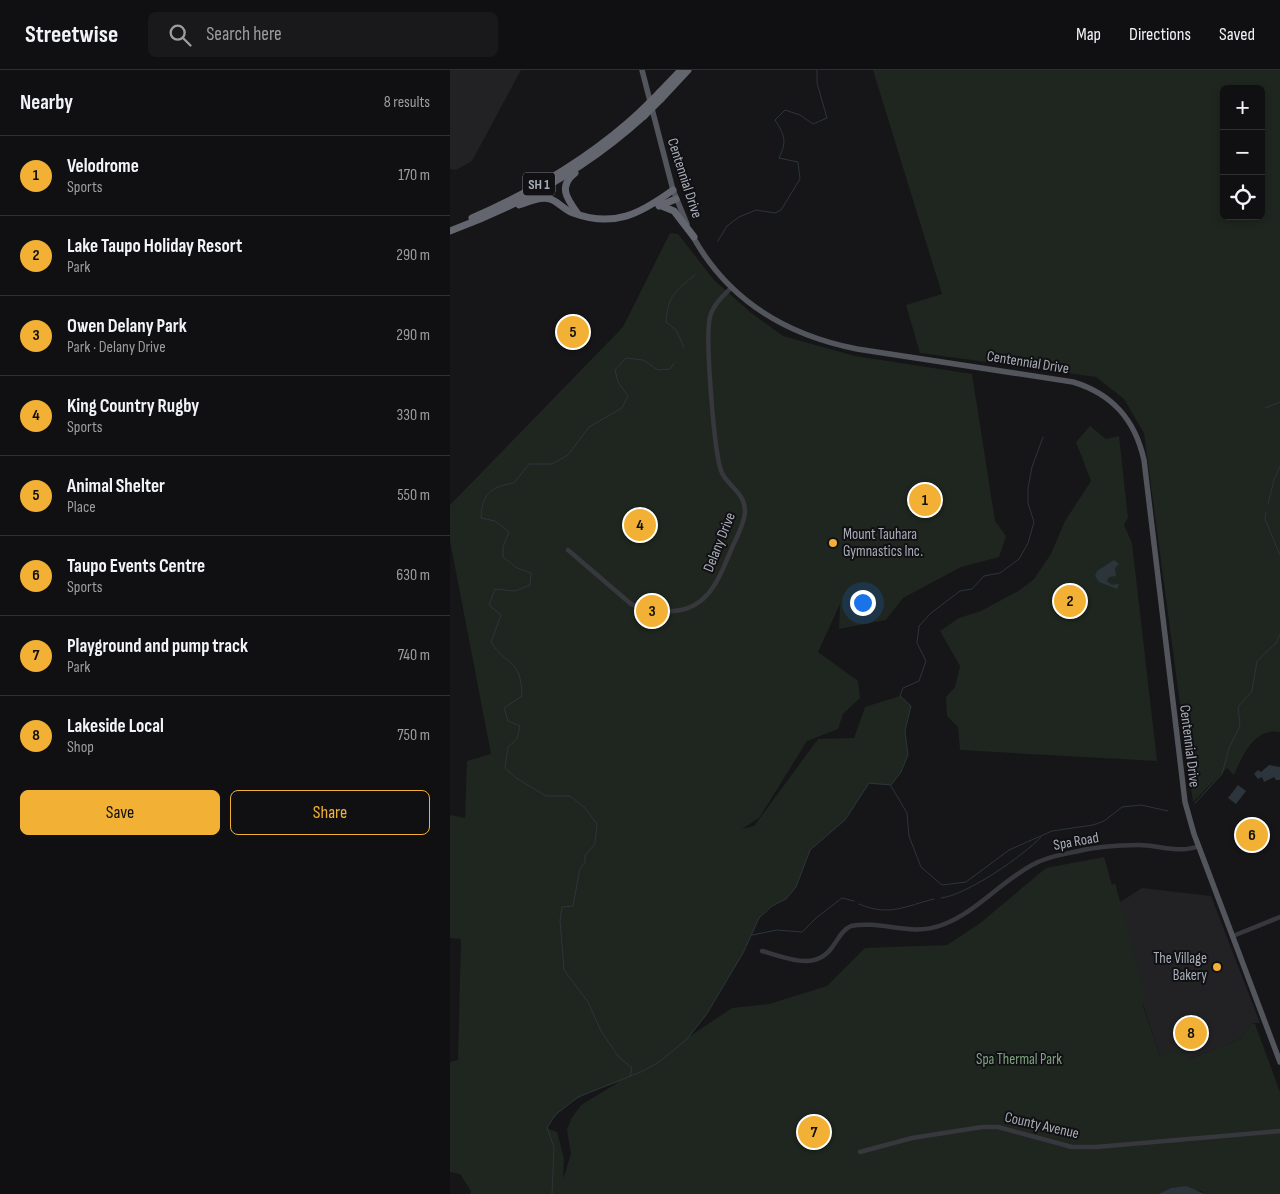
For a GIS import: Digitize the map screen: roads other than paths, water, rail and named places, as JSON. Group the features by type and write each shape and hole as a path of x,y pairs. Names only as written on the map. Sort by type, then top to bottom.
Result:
{"highway":[{"path":"662,93 680,70"},
{"name":"SH 1","path":"450,231 504,209 568,174 616,140 662,93 688,70"},
{"name":"SH 1","path":"450,226 504,204 597,149 643,113"},
{"path":"578,215 565,196 566,184 572,175 609,149 616,140"},
{"path":"504,209 546,198 578,215 591,219 612,220 627,217 649,207 674,190"},
{"path":"649,207 676,199"},
{"path":"659,205 674,211 694,238"}],"main road":[{"name":"Centennial Drive","path":"642,70 676,199 694,238 732,287 776,322 807,336 857,349 1073,382 1097,391 1124,414 1137,434 1144,460 1182,785 1189,819 1199,846"},
{"path":"1199,846 1280,1062"}],"street":[{"name":"Delany Drive","path":"568,550 631,604 642,609 685,610 710,593 718,580 746,513 743,499 726,479 718,461 709,358 708,325 711,312 732,287"},
{"name":"Spa Road","path":"762,951 810,962 827,954 844,930 851,926 911,930 937,927 962,915 1026,868 1052,856 1081,850 1138,845 1183,850 1199,846"},
{"path":"1233,936 1280,917"},
{"name":"County Avenue","path":"860,1152 912,1138 982,1127 998,1127 1072,1147 1096,1147 1280,1131"}],"waterway":[{"path":"718,241 727,226 739,217 756,210 775,213 781,210 800,179 798,162 779,158 784,139 775,120 785,110 800,115 813,124 827,118 817,83 817,70"},
{"path":"684,347 676,330 666,322 667,313 674,294 695,275"},
{"path":"630,1076 632,1068 618,1056 601,1031 588,1002 564,970 560,920 562,907 573,906 580,869 585,862 585,855 595,844 597,824 584,807 570,796 546,796 516,778 505,768 508,747 517,739 520,726 508,721 504,708 522,696 521,684 516,669 491,642 501,615 489,605 495,589 515,591 530,585 531,573 517,568 503,557 503,547 509,532 495,521 481,518 483,503 494,489 514,483 529,464 552,464 568,455 589,427 622,408 628,396 618,382 615,370 626,358 643,360 658,370 670,369 674,363"},
{"path":"1265,408 1280,402"},
{"path":"891,785 901,772 908,755 905,731 911,706 900,696 903,688 919,681 926,661 917,643 919,626 931,613 960,591 972,589 984,576 1000,573 1019,559 1028,543 1034,522 1028,503 1028,488 1032,467 1043,437"},
{"path":"1268,504 1274,480 1280,466"},
{"path":"1266,512 1265,519 1280,555"},
{"path":"1195,803 1222,774 1229,748 1240,726 1238,707 1252,691 1257,661 1276,643 1280,634"},
{"path":"552,1194 554,1147 547,1128 555,1115 578,1097 643,1071 659,1062 686,1040 706,1015 743,953 759,918 772,906 786,899 796,887 810,850 845,820 869,783 891,785"},
{"path":"891,786 907,813 909,836 921,867 942,885 966,882 1009,850 1052,831 1093,825 1104,821 1122,807 1141,805 1168,811"},
{"path":"941,898 965,890 994,874 1041,837"},
{"path":"752,935 777,930 802,932 816,918 842,898 854,901"},
{"path":"859,904 879,910 888,910 934,899"}],"place":[{"name":"Animal Shelter","path":"573,332"},
{"name":"Velodrome","path":"925,500"},
{"name":"King Country Rugby","path":"640,525"},
{"name":"Mount Tauhara Gymnastics Inc.","path":"833,543"},
{"name":"Lake Taupo Holiday Resort","path":"1070,601"},
{"name":"Owen Delany Park","path":"652,611"},
{"name":"Taupo Events Centre","path":"1252,835"},
{"name":"The Village Bakery","path":"1217,967"},
{"name":"Lakeside Local","path":"1191,1033"},
{"name":"Playground and pump track","path":"814,1132"}],"park label":[{"name":"Spa Thermal Park","path":"1019,1059"}]}
